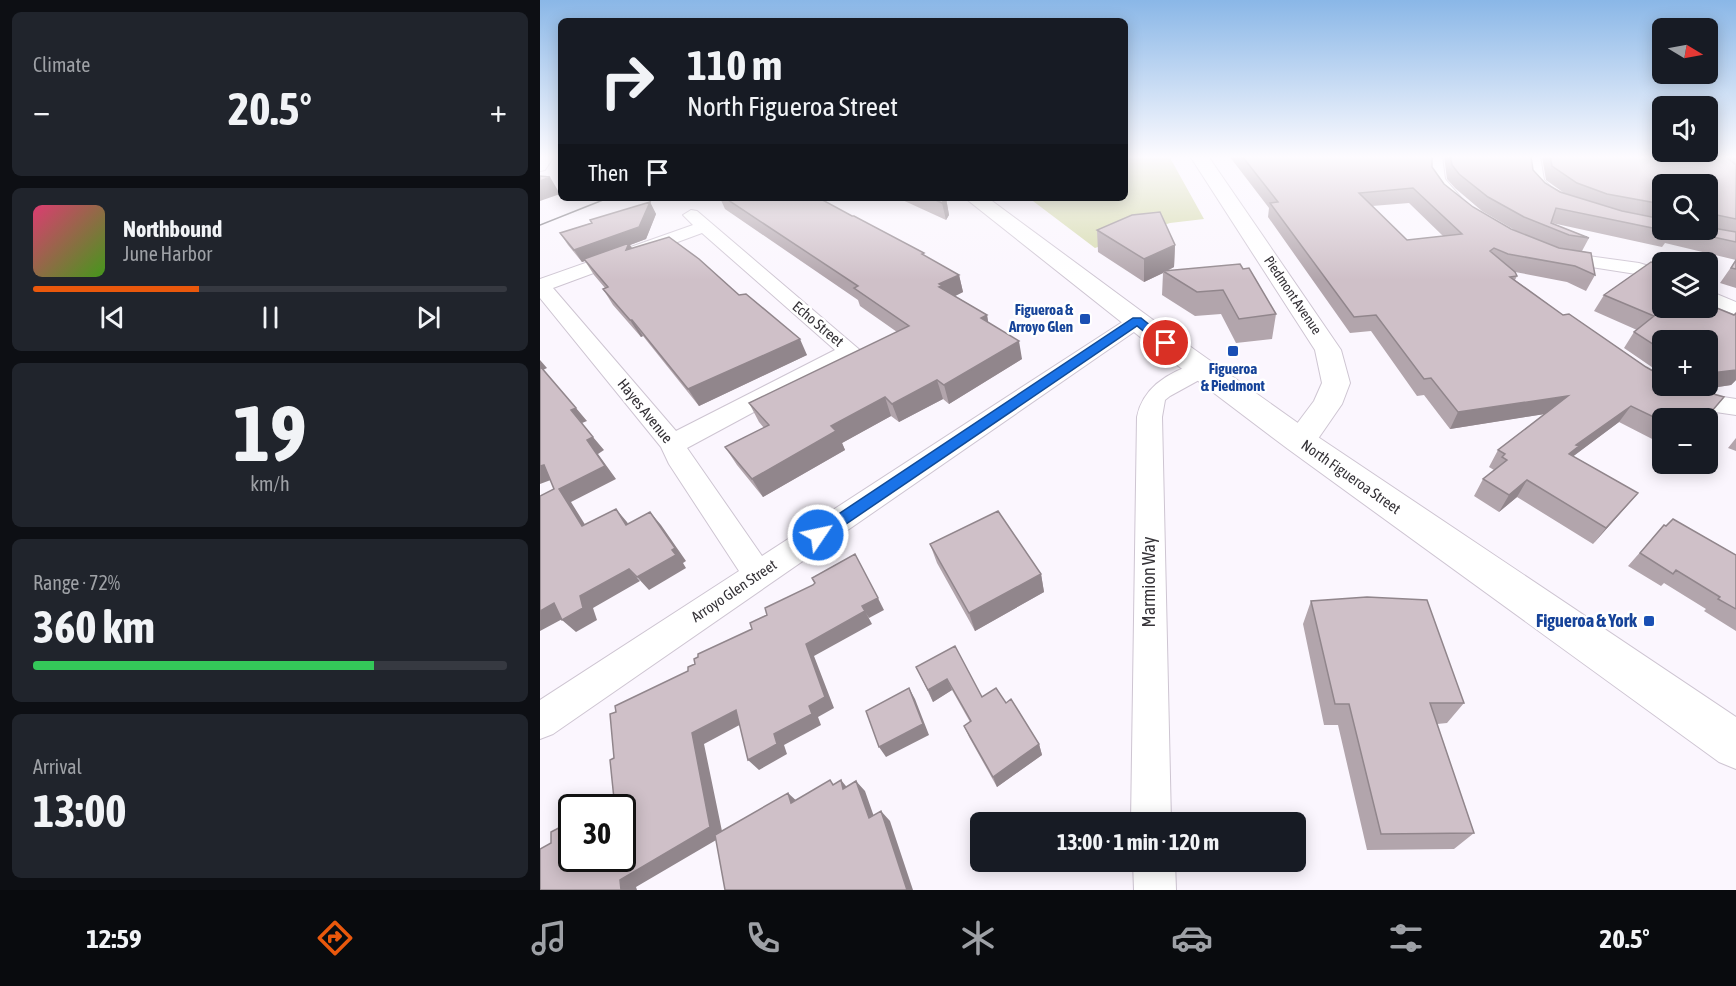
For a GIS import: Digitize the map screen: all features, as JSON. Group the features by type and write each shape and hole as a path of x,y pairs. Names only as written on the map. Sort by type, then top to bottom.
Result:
{"main road":[{"name":"North Figueroa Street","path":"979,201 1300,441 1736,745"},
{"path":"1651,685 1736,762"}],"street":[{"name":"Piedmont Avenue","path":"1227,198 1328,350 1336,383 1328,404 1300,441"},
{"path":"1452,198 1465,208"},
{"path":"1555,198 1570,205"},
{"name":"Echo Street","path":"540,286 698,221 849,351 673,444"},
{"path":"1540,252 1652,273"},
{"name":"Hayes Avenue","path":"540,286 673,444 678,457 758,575"},
{"path":"1718,301 1736,309"},
{"name":"Arroyo Glen Street","path":"540,721 1137,321"},
{"name":"Marmion Way","path":"1151,812 1148,488 1150,412 1157,394 1202,369"},
{"path":"1685,396 1701,402 1736,407"},
{"path":"1154,872 1155,890"}],"green space":[{"path":"1128,198 1192,198 1204,219 1170,223 1095,248 1033,201 1128,201"}],"building":[{"path":"1275,198 1364,198 1407,240 1462,234 1423,198 1461,198 1511,229 1559,248 1591,253 1595,275 1575,266 1508,254 1494,248 1490,251 1517,276 1510,277 1563,315 1569,314 1652,370 1652,396 1724,397 1715,408 1652,408 1652,416 1631,406 1576,445 1579,446 1569,454 1638,493 1606,528 1527,480 1509,495 1483,479 1507,460 1502,457 1505,454 1498,450 1568,396 1458,412 1431,378 1424,379 1376,315 1354,317 1270,203 1278,202"},
{"path":"1489,198 1578,198 1622,211 1652,217 1652,228 1556,208 1551,223 1589,238 1569,235 1524,217"},
{"path":"1626,198 1652,198 1652,202"},
{"path":"1718,198 1736,198 1736,219 1718,215"},
{"path":"730,201 824,201 924,253 922,254 959,275 939,284 942,286 939,287 987,315 981,318 1019,341 944,385 937,380 892,404 885,397 831,426 836,431 752,479 725,447 769,425 749,403 909,326 854,288 858,286"},
{"path":"650,202 639,227 574,250 560,233 592,223 590,220"},
{"path":"1160,212 1175,245 1144,259 1097,230 1132,215"},
{"path":"1718,229 1736,232 1736,242 1718,238"},
{"path":"669,237 699,259 739,295 746,294 800,339 688,389 632,320 603,289 608,287 584,259 629,243 626,250"},
{"path":"1651,262 1652,262 1652,315 1604,295"},
{"path":"1240,264 1243,269 1249,268 1276,314 1239,319 1223,290 1197,292 1163,271"},
{"path":"1718,308 1734,315 1736,313 1736,370 1718,372 1718,330 1652,330 1652,344 1634,332 1652,318 1718,318"},
{"path":"540,366 576,408 571,410 593,437 587,440 605,466 559,489 582,526 616,509 626,525 650,512 675,548 672,550 676,555 637,577 629,569 580,596 583,608 562,620 554,603 540,611 540,496 554,489 544,465 540,466"},
{"path":"998,511 1041,574 969,613 930,544"},
{"path":"1673,519 1736,555 1736,609 1676,570 1673,574 1640,553 1664,525 1666,526"},
{"path":"855,554 878,598 862,606 865,611 806,644 825,697 809,706 812,714 774,734 777,744 748,760 736,710 692,733 710,827 636,871 636,794 613,794 610,760 614,758 610,714 616,712 615,706 688,671 688,667 695,664 694,659 698,657 698,654 752,629 750,623 767,615 765,608 813,585 815,583 812,578"},
{"path":"1367,597 1427,600 1464,703 1430,703 1474,833 1381,834 1349,704 1335,704 1311,601"},
{"path":"955,646 982,697 996,688 1006,703 1011,699 1039,744 993,777 964,726 971,721 947,679 928,690 916,667"},
{"path":"909,688 923,724 879,747 866,711"},
{"path":"830,780 833,785 841,780 843,789 856,781 869,818 881,811 907,890 725,890 715,835 788,793 791,803"},
{"path":"558,828 558,872 634,872 620,880 621,890 540,890 540,849 551,843 551,832"}],"tram line":[{"path":"540,225 600,201"}],"place":[{"name":"Figueroa & Arroyo Glen","path":"1085,319"},
{"name":"Figueroa & Piedmont","path":"1233,351"},
{"name":"Figueroa & York","path":"1649,621"}],"route":[{"path":"818,535 1137,321 1166,343"}]}
